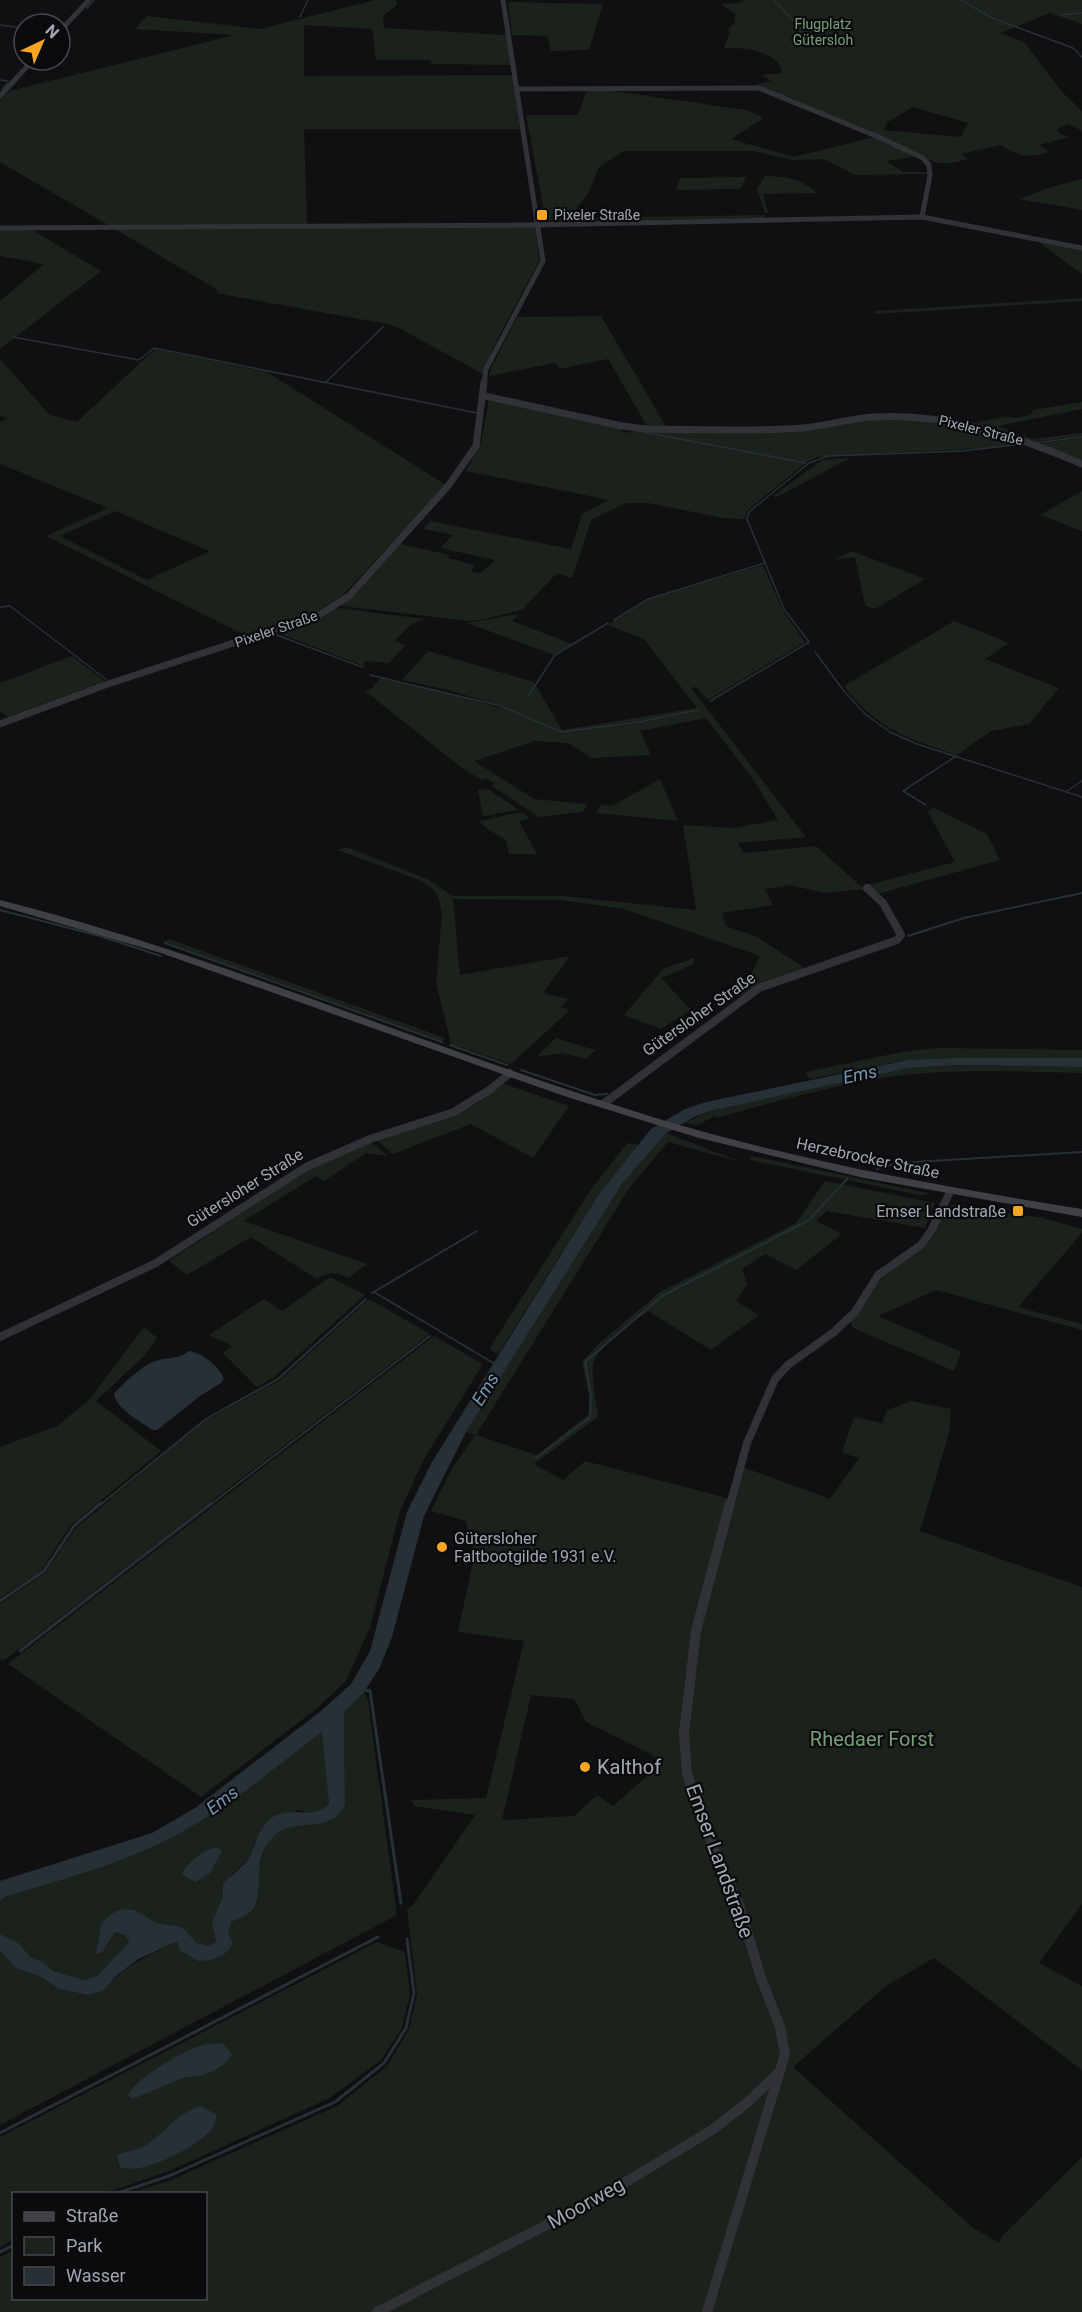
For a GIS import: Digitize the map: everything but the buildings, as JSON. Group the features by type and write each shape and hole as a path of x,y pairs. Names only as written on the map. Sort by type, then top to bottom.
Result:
{"main road":[{"path":"0,903 54,916 161,948 603,1104"},
{"name":"Herzebrocker Straße","path":"603,1104 711,1138 841,1171 950,1192 1082,1213"}],"street":[{"path":"72,18 89,0"},
{"name":"Pixeler Straße","path":"0,724 105,685 319,615 349,596 462,469 478,442 485,396 486,369 543,261 503,0"},
{"path":"0,96 22,72"},
{"path":"0,81 13,82"},
{"path":"518,89 759,88 881,138 923,158 929,165 930,175 922,217"},
{"path":"0,228 539,224 922,217 1082,248"},
{"name":"Pixeler Straße","path":"485,396 622,426 647,429 804,428 872,417 906,416 967,424 1027,441 1082,464"},
{"name":"Gütersloher Straße","path":"603,1104 759,988 897,940 901,935 883,903 867,888"},
{"name":"Gütersloher Straße","path":"0,1337 156,1263 306,1167 370,1139 454,1112 491,1089 510,1073"},
{"name":"Emser Landstraße","path":"707,2312 785,2054 780,2028 761,1978 739,1905 719,1863 687,1774 684,1734 696,1631 747,1443 775,1379 788,1365 834,1332 855,1312 878,1275 921,1245 931,1231 950,1192"},
{"name":"Moorweg","path":"377,2312 600,2198 712,2130 747,2103 780,2071"}],"green space":[{"path":"375,0 396,0 397,5 383,16 384,28 506,35 511,65 432,64 430,60 376,60 372,29 304,25 304,76 513,75 520,129 304,129 307,225 110,226 0,162 0,100 9,91 235,35 135,29 147,16 260,29"},
{"name":"Flugplatz Gütersloh","path":"745,0 1082,0 1082,24 1050,13 1001,33 1024,42 1062,92 1082,111 1082,131 1069,124 1057,129 1059,133 1069,137 1039,145 1050,152 1042,154 1024,155 1000,145 961,154 968,159 938,163 755,85 771,81 762,75 782,73 774,59 759,51 724,48 730,31 727,31 735,22 735,14 721,4","holes":["913,107 968,123 961,137 883,130 888,123 885,121 890,121"]},
{"path":"508,2 603,4 589,50 551,51 547,36 512,35"},
{"path":"587,89 746,110 764,118 731,139 794,157 874,137 917,156 886,161 903,172 927,172 927,174 855,175 824,159 792,160 753,151 624,151 599,167 588,194 577,207 575,218 765,215 766,218 546,221 526,115 578,115"},
{"path":"765,176 793,179 817,193 763,194 768,213 765,213 757,189"},
{"path":"746,177 740,189 675,190 681,178"},
{"path":"1082,179 1082,210 1019,199 1051,187"},
{"path":"532,226 536,228 539,261 494,346 483,374 399,328 387,324 216,293 218,290 113,228"},
{"path":"29,228 101,271 0,349 0,301 44,264 0,256 0,229"},
{"path":"1036,240 1082,250 1082,274"},
{"path":"1082,298 1082,301 876,314 874,311"},
{"path":"601,316 667,428 648,428 608,359 559,369 555,363 489,376 517,317"},
{"path":"155,349 267,372 446,485 344,594 315,613 247,636 46,536 108,508 0,464 0,422 8,418 0,416 0,359 50,415 77,422","holes":["115,511 209,551 147,580 60,536"]},
{"path":"489,399 621,428 621,431 630,433 634,429 782,430 873,418 939,420 1028,443 986,448 817,457 807,462 747,511 744,519 723,518 648,503 626,503 591,520 572,578 557,573 522,610 469,621 341,606 400,544 450,555 448,558 475,565 471,572 481,573 495,560 440,548 453,535 423,529 430,521 571,549 582,514 609,500 466,471 481,442"},
{"path":"1082,402 1082,409 998,426 1032,439 1082,433 1082,436 1034,442 978,426 978,422 1031,415 1033,410"},
{"path":"1082,438 1082,463 1039,444"},
{"path":"850,458 777,497 773,496 822,460"},
{"path":"1082,491 1082,531 1040,515"},
{"path":"852,551 925,579 875,609 865,605 855,557 834,560"},
{"path":"763,565 782,609 805,642 708,700 696,687 691,688 806,837 738,843 744,853 816,846 864,889 824,893 790,885 765,889 773,905 722,913 726,926 757,937 805,968 739,998 760,956 624,909 561,900 453,899 460,975 570,956 543,993 568,999 561,1007 570,1010 511,1064 451,1044 436,983 442,914 439,899 434,890 422,881 338,850 346,847 427,879 453,896 562,896 696,910 683,825 733,828 778,820 753,779 706,718 640,731 651,755 592,758 568,743 534,741 474,761 534,799 587,804 583,812 539,817 492,786 495,784 486,778 481,780 458,765 365,691 372,688 380,678 445,692 500,708 502,706 448,690 402,680 428,651 534,682 562,730 697,708 644,639 608,625 649,599"},
{"path":"338,608 425,619 412,624 394,641 406,645 389,663 365,661 364,666 276,632 323,616"},
{"path":"519,614 512,621 572,644 554,655 467,623"},
{"path":"954,621 1009,643 985,659 1059,688 1029,724 991,731 957,755 924,744 894,730 868,712 844,686"},
{"path":"72,656 105,681 8,717 0,711 0,683"},
{"path":"660,779 678,821 597,813 600,805 612,806"},
{"path":"488,789 519,810 483,816 478,790"},
{"path":"934,808 987,834 1000,860 877,894 868,885 955,862 928,812"},
{"path":"521,812 530,818 519,821 537,854 509,854 506,840 479,821"},
{"path":"169,939 445,1038 443,1041 165,942"},
{"path":"694,958 694,964 661,978 691,1010 661,1029 624,1015 663,969"},
{"path":"556,1038 595,1050 586,1059 562,1053 536,1057"},
{"path":"937,1048 1082,1050 1082,1058 908,1060 810,1079 805,1072 902,1052"},
{"path":"958,1065 1082,1067 1082,1073 998,1071 889,1077 814,1092 717,1118 714,1116 698,1125 684,1123 714,1110 870,1075 908,1068"},
{"path":"504,1084 569,1106 533,1158 471,1124 393,1154 376,1140 456,1114 478,1103"},
{"name":"Rhedaer Forst","path":"666,1133 744,1163 668,1142 630,1187 476,1435 537,1455 589,1414 589,1396 582,1362 596,1346 660,1292 796,1223 825,1181 935,1203 925,1228 827,1211 816,1221 842,1234 796,1270 765,1254 742,1269 747,1284 736,1301 759,1315 711,1350 648,1311 607,1344 595,1359 593,1378 598,1417 534,1464 563,1480 585,1461 735,1500 743,1467 830,1499 859,1458 842,1453 854,1417 882,1423 887,1410 911,1401 951,1409 949,1433 920,1531 1082,1587 1082,1904 1039,1963 1082,1986 1082,2070 934,1958 886,1986 793,2067 972,2227 999,2243 1003,2235 1082,2157 1082,2312 0,2312 0,2257 12,2251 12,2300 207,2300 207,2192 132,2192 171,2180 337,2106 387,2066 409,2029 417,1994 407,1909 413,1905 475,1815 414,1806 411,1800 486,1798 524,1641 458,1632 474,1557 466,1521 431,1511 451,1470 475,1435 466,1432 622,1184","holes":["531,1695 574,1699 586,1722 647,1752 662,1763 613,1806 597,1795 574,1816 502,1820"]},
{"path":"371,1142 388,1156 366,1153 324,1181 316,1176 244,1221 367,1264 349,1278 333,1273 317,1279 251,1237 187,1275 169,1261 308,1169"},
{"path":"627,1143 639,1145 599,1194 498,1354 489,1349 590,1191"},
{"path":"752,1156 932,1194 920,1195 750,1160"},
{"path":"956,1204 1043,1218 1082,1229 1082,1233 1018,1307 1082,1324 1082,1330 936,1290 878,1316 961,1352 954,1371 853,1328 850,1321 882,1277 924,1247 949,1206"},
{"path":"330,1277 365,1295 274,1377 257,1387 223,1353 232,1346 209,1335 264,1299 282,1311"},
{"path":"369,1299 430,1334 3,1661 0,1659 0,1604 45,1573 76,1528 207,1420 280,1380"},
{"path":"144,1327 157,1338 145,1355 96,1401 161,1451 70,1526 41,1571 0,1598 0,1447 57,1426 90,1399"},
{"path":"434,1336 483,1364 424,1459 400,1511 370,1627 346,1681 316,1709 201,1797 8,1664"},
{"path":"364,1692 368,1701 397,1915 0,2125 0,1951 16,1968 39,1976 59,1989 103,1991 129,1967 175,1942 179,1950 198,1961 218,1958 231,1922 256,1905 260,1862 268,1842 283,1828 329,1822 345,1804 344,1712"},
{"path":"323,1731 329,1804 322,1810 314,1812 297,1810 255,1841 248,1859 223,1883 223,1896 212,1922 216,1943 209,1946 197,1943 182,1927 157,1923 147,1918 116,1911 108,1943 115,1932 125,1935 129,1942 97,1976 84,1980 53,1971 43,1962 32,1958 18,1943 0,1934 0,1901 5,1897 123,1859 183,1832 245,1791"},
{"path":"377,1942 405,1952 410,1994 402,2028 381,2060 330,2098 169,2171 109,2192 12,2192 12,2241 0,2247 0,2137"}],"water":[{"name":"Ems","path":"1082,1058 1082,1067 958,1065 908,1068 714,1110 696,1116 666,1133 622,1184 466,1432 424,1516 392,1637 379,1669 364,1692 344,1712 345,1804 339,1814 321,1823 282,1830 273,1837 262,1854 256,1903 252,1910 231,1922 228,1934 233,1943 227,1952 219,1957 198,1961 179,1950 175,1942 137,1960 117,1975 103,1991 89,1995 59,1989 39,1976 16,1968 0,1951 0,1934 18,1943 32,1958 43,1962 53,1971 84,1980 97,1976 129,1942 125,1935 115,1932 102,1952 96,1954 101,1925 116,1911 125,1909 134,1910 157,1923 182,1927 197,1943 209,1946 216,1942 212,1922 223,1896 223,1883 247,1861 260,1832 269,1820 284,1813 316,1811 329,1804 322,1732 244,1792 183,1832 123,1859 5,1897 0,1901 0,1881 152,1833 195,1808 321,1711 351,1684 370,1651 407,1512 432,1462 599,1194 651,1129 685,1109 706,1102 908,1060"},
{"path":"189,1351 205,1357 224,1378 221,1383 200,1396 157,1430 153,1430 136,1419 116,1400 114,1394 139,1370 156,1361 177,1357"},
{"path":"217,1847 222,1851 210,1873 195,1882 181,1874 196,1857"},
{"path":"222,2043 232,2054 218,2068 205,2074 185,2077 133,2099 128,2096 139,2082 173,2059 203,2045"},
{"path":"200,2106 217,2115 210,2131 198,2141 177,2154 152,2165 129,2169 120,2167 117,2156 143,2147 177,2119"}],"waterway":[{"path":"87,8 94,0"},
{"path":"300,17 308,0"},
{"path":"774,0 816,45"},
{"path":"961,0 992,18 1073,48 1082,57"},
{"path":"1061,15 1082,13"},
{"path":"0,25 12,26"},
{"path":"0,80 8,81"},
{"path":"2,89 8,83"},
{"path":"326,382 384,326"},
{"path":"13,337 139,360 154,348 477,413"},
{"path":"638,431 806,463"},
{"path":"1036,443 1082,437"},
{"path":"710,701 809,642 784,609 747,519 749,512 809,463 828,456 962,451 1023,444"},
{"path":"614,620 648,599 765,563"},
{"path":"0,607 10,606 107,680"},
{"path":"528,696 555,655 608,623"},
{"path":"274,634 362,667"},
{"path":"815,652 844,691 865,714 890,732 917,744 955,756"},
{"path":"370,675 501,706 561,732 639,722 698,710"},
{"path":"926,805 903,791 955,756"},
{"path":"955,756 1082,797"},
{"path":"1067,791 1082,781"},
{"path":"908,936 964,918 1082,893"},
{"path":"0,910 100,936 161,956"},
{"path":"165,943 442,1042"},
{"path":"450,1045 507,1065"},
{"path":"521,1070 595,1095 607,1094"},
{"path":"877,1169 898,1163 1082,1152"},
{"path":"536,1458 590,1417 591,1395 585,1362 662,1296 809,1220 848,1178"},
{"path":"372,1293 477,1231"},
{"path":"374,1292 495,1364"},
{"path":"100,1505 206,1419 278,1379 366,1299"},
{"path":"210,1505 430,1336"},
{"path":"0,1601 44,1571 74,1526 101,1503"},
{"path":"20,1651 212,1503"},
{"path":"365,1690 370,1691 401,1903"},
{"path":"0,2133 378,1937"},
{"path":"121,2192 169,2176 335,2102 384,2063 406,2028 414,1993 407,1939"},
{"path":"0,2252 12,2246"}],"place":[{"name":"Pixeler Straße","path":"542,215"},
{"name":"Emser Landstraße","path":"1018,1211"},
{"name":"Gütersloher Faltbootgilde 1931 e.V.","path":"442,1547"},
{"name":"Kalthof","path":"585,1767"}]}
